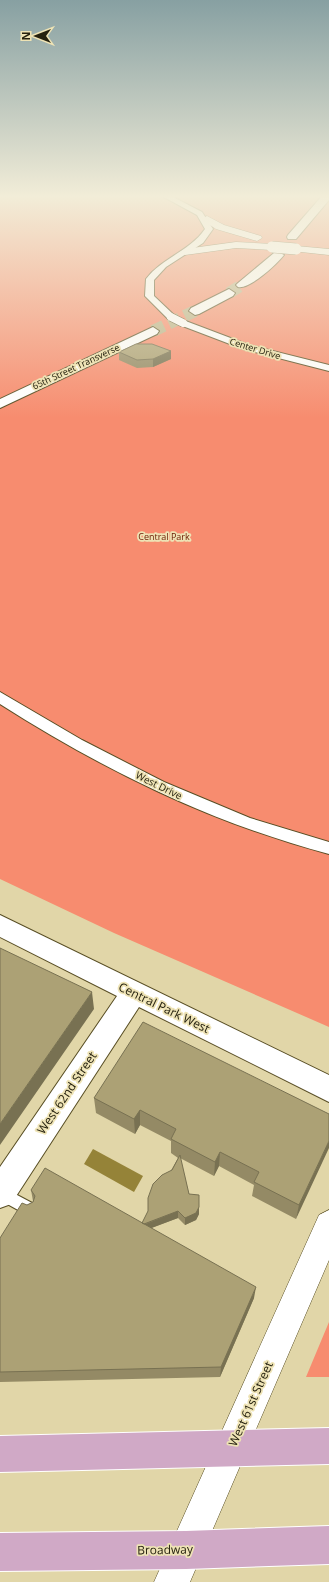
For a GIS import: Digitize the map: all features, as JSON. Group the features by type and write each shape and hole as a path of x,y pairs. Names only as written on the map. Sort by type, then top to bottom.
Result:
{"main road":[{"path":"242,285 262,270"},
{"path":"195,311 229,293"},
{"name":"65th Street Transverse","path":"0,404 153,331"},
{"name":"Central Park West","path":"0,925 329,1089"},
{"name":"West 62nd Street","path":"0,1193 134,992"},
{"path":"0,1454 329,1446"},
{"name":"Broadway","path":"0,1552 179,1566 329,1545"}],"street":[{"name":"Center Drive","path":"157,270 152,275 149,290 152,300 160,309 171,317 246,347 329,368"},
{"name":"West Drive","path":"0,697 67,737 152,783 250,825 324,847"},
{"name":"West 61st Street","path":"179,1566 329,1225"}],"lane":[{"path":"0,1193 28,1209"}],"green space":[{"name":"Central Park","path":"0,270 329,270 329,1027 114,933 0,879"},
{"path":"329,1322 329,1377 306,1377"}],"shaded area":[{"path":"93,1149 143,1176 134,1192 84,1164"}],"building":[{"path":"136,344 152,344 171,351 153,359 137,360 119,352"},
{"path":"0,948 92,992 0,1124"},
{"path":"143,1022 329,1114 329,1141 299,1205 254,1182 259,1172 220,1152 215,1162 171,1139 176,1129 140,1110 134,1119 94,1098"},
{"path":"180,1155 189,1194 199,1195 199,1207 196,1213 185,1218 178,1211 144,1224 142,1223 148,1211 148,1198 153,1184 162,1175 172,1170"},
{"path":"45,1168 256,1287 221,1367 0,1372 0,1238 22,1203 27,1205 33,1202 35,1196 31,1190"}],"tunnel":[{"path":"229,293 242,285"},
{"path":"153,331 195,311"}]}
